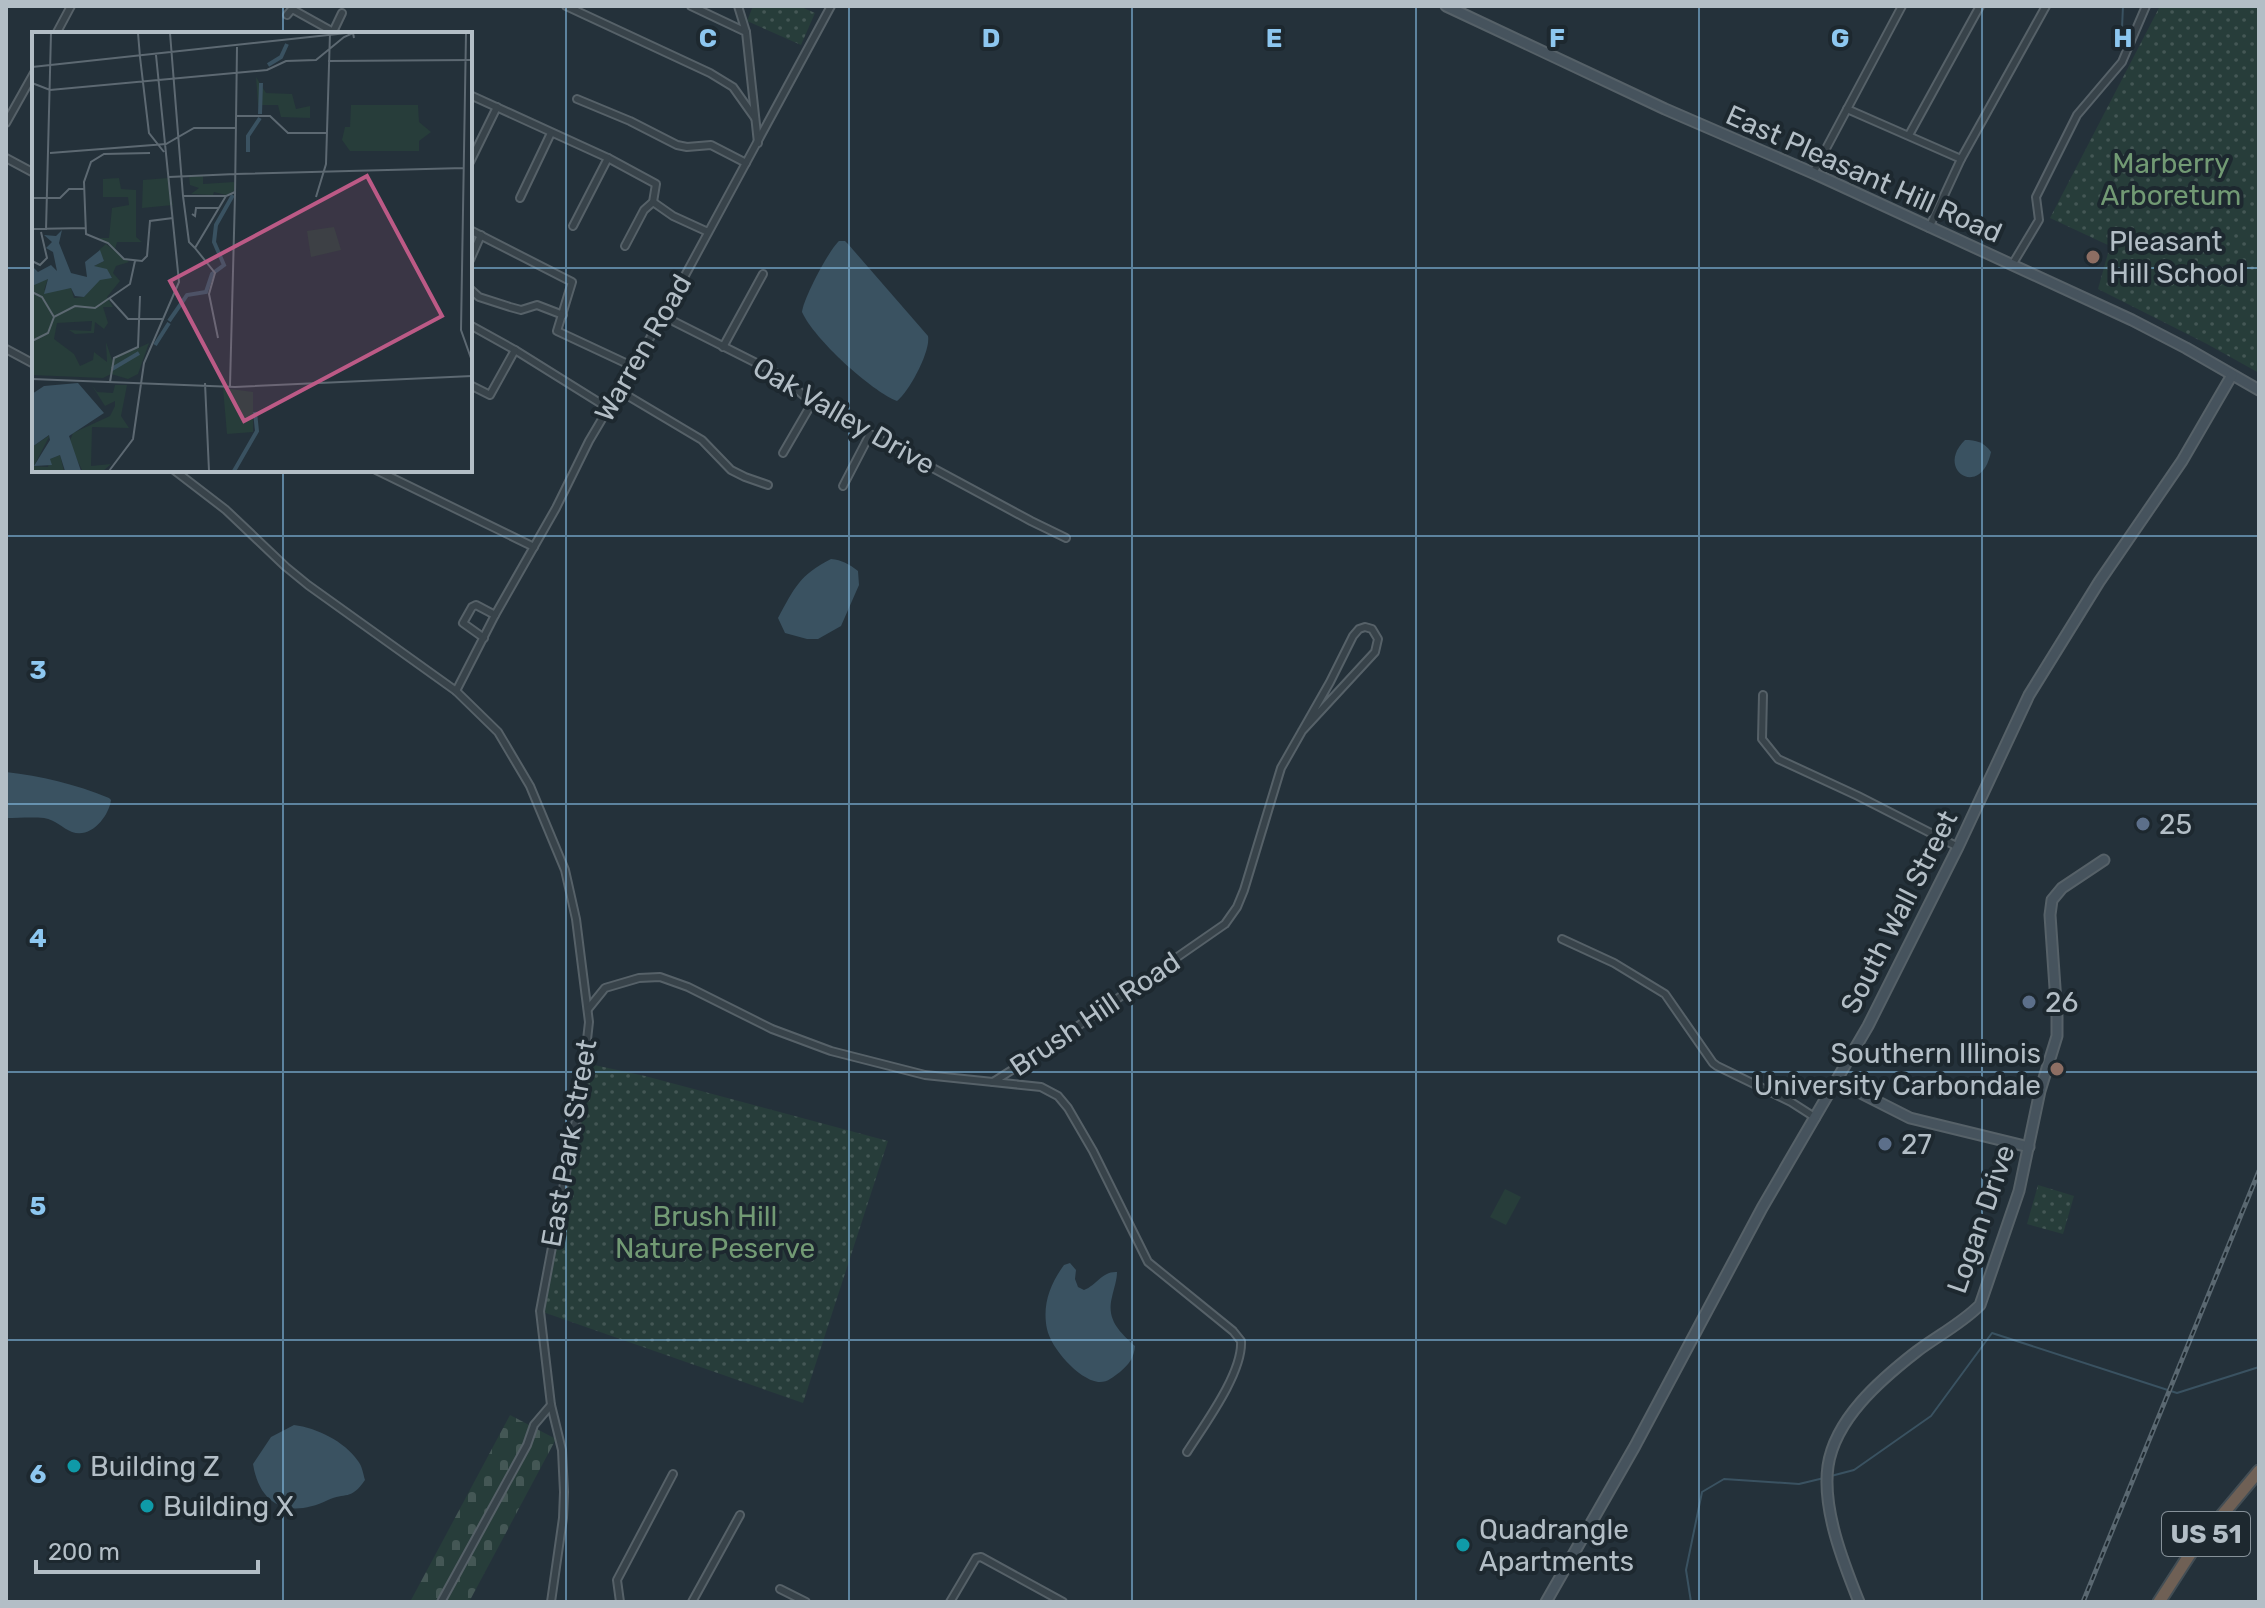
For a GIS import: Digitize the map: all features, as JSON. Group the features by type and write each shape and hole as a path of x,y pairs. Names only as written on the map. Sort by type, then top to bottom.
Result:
{"highway":[{"name":"US 51","path":"2159,1602 2192,1551 2259,1471"}],"street":[{"path":"57,32 71,6"},
{"path":"566,6 733,87 755,118"},
{"path":"691,6 746,32"},
{"path":"738,6 746,32 758,143"},
{"name":"Warren Road","path":"456,691 608,408 663,316 831,6"},
{"name":"East Pleasant Hill Road","path":"1446,6 1665,109 1813,173 2132,320 2259,390"},
{"path":"1813,173 1902,6"},
{"path":"1909,135 1980,6"},
{"path":"2012,265 2039,220 2036,197 2077,115 2122,62 2146,6"},
{"path":"1929,228 1961,159 2044,7"},
{"path":"287,15 292,9 332,32"},
{"path":"334,32 342,13"},
{"path":"6,123 32,77"},
{"path":"472,96 608,158 656,184 653,202 644,210 625,246"},
{"path":"577,99 677,145 711,145 746,163"},
{"path":"472,158 497,107"},
{"path":"1847,109 1961,159"},
{"path":"520,198 551,133"},
{"path":"6,158 32,172"},
{"path":"573,226 608,158"},
{"path":"653,202 673,216 708,232"},
{"path":"472,231 572,282 557,331 634,367"},
{"path":"472,255 481,235"},
{"path":"723,347 763,274"},
{"path":"472,291 479,297 521,310 537,305 563,315"},
{"name":"Oak Valley Drive","path":"663,316 782,376 812,403 1066,538"},
{"path":"472,326 608,408"},
{"path":"6,349 32,363"},
{"path":"472,386 490,395 515,350"},
{"name":"South Wall Street","path":"1546,1602 1635,1446 1762,1208 1868,1026 1958,847 2029,695 2099,582 2182,461 2232,375"},
{"path":"618,390 702,440 735,473 768,485"},
{"path":"783,453 812,403"},
{"path":"843,486 870,434"},
{"name":"East Park Street","path":"177,472 226,510 308,585 456,691 498,732 530,786 565,870 576,919 589,1022 581,1093 540,1311 551,1405 562,1450 564,1492 551,1602"},
{"path":"380,472 534,547"},
{"path":"484,638 463,623 465,617 476,605 495,615"},
{"name":"Brush Hill Road","path":"588,1009 605,988 642,977 660,977 688,987 772,1029 831,1051 925,1075 993,1082 1225,924 1244,890 1281,768 1353,636 1359,629 1372,629 1378,642 1370,660 1302,731"},
{"path":"1763,695 1762,739 1778,759 1958,847"},
{"name":"Logan Drive","path":"1859,1602 1829,1510 1828,1462 1851,1415 1876,1384 1980,1305 2019,1191 2040,1091 2057,1036 2050,915 2052,900 2062,888 2104,860"},
{"path":"1562,939 1614,963 1665,994 1716,1065 1791,1102 1816,1118"},
{"path":"1837,1081 1910,1118 2029,1147"},
{"path":"993,1082 1041,1087 1058,1096 1093,1151 1148,1262 1173,1280 1241,1341 1233,1377 1187,1452"},
{"path":"441,1602 527,1445 534,1425 551,1405"},
{"path":"620,1602 617,1580 673,1474"},
{"path":"692,1602 740,1515"},
{"path":"950,1602 976,1558 981,1557 1063,1602"},
{"path":"780,1589 806,1602"}],"green space":[{"path":"753,6 799,6 815,13 801,45 747,21"},
{"name":"Marberry Arboretum","path":"2160,6 2259,6 2259,373 2098,289 2110,246 2050,218"},
{"name":"Brush Hill Nature Peserve","path":"585,1063 888,1141 803,1403 540,1311"},
{"path":"2038,1185 2074,1196 2063,1234 2027,1224"},
{"path":"1505,1189 1521,1197 1506,1225 1490,1217"},
{"path":"510,1415 556,1439 469,1602 410,1602"}],"water":[{"path":"839,241 848,244 928,336 918,371 897,401 873,387 844,363 818,336 802,312 817,275"},
{"path":"1965,440 1980,442 1991,452 1986,466 1978,475 1970,477 1957,470 1955,461 1957,451"},
{"path":"831,559 858,571 859,585 841,626 818,639 785,633 778,618 793,591 811,571"},
{"path":"6,772 45,778 83,789 109,798 110,806 98,825 79,833 44,818 6,818"},
{"path":"1070,1263 1076,1270 1078,1287 1084,1290 1107,1274 1117,1272 1111,1312 1120,1330 1135,1346 1126,1366 1104,1382 1090,1380 1066,1362 1047,1329 1048,1295 1059,1272"},
{"path":"294,1425 321,1432 345,1447 361,1467 365,1480 360,1487 352,1493 302,1508 279,1505 270,1499 262,1491 253,1464 271,1437"}],"waterway":[{"path":"2122,28 2123,6"},
{"path":"1831,1476 1854,1470 1931,1416 1992,1333 2177,1393 2259,1367"},
{"path":"1691,1602 1686,1570 1702,1492 1724,1479 1799,1484 1824,1478"}],"railway":[{"path":"2083,1602 2259,1171"}],"place":[{"name":"Pleasant Hill School","path":"2093,257"},
{"name":"25","path":"2143,824"},
{"name":"26","path":"2029,1002"},
{"name":"Southern Illinois University Carbondale","path":"2057,1069"},
{"name":"27","path":"1885,1144"},
{"name":"Building Z","path":"74,1466"},
{"name":"Building X","path":"147,1506"},
{"name":"Quadrangle Apartments","path":"1463,1545"}]}
